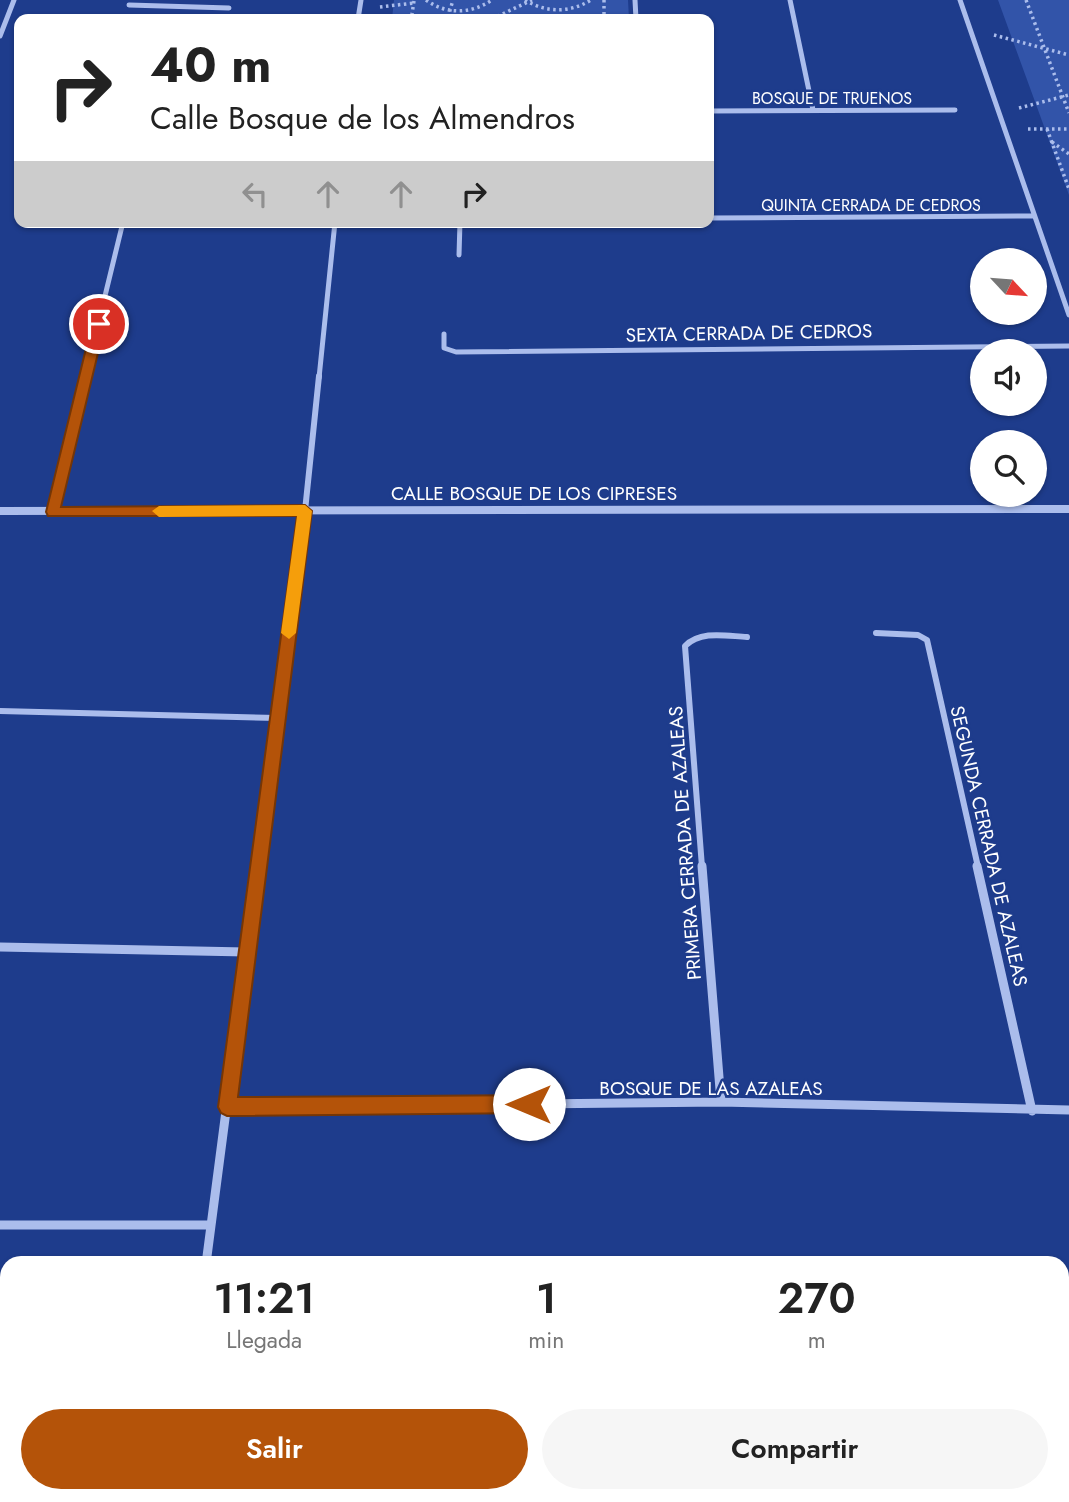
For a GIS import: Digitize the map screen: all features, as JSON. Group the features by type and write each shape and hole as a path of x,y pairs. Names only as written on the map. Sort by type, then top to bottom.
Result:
{"street":[{"path":"0,36 14,0"},
{"path":"359,14 361,0"},
{"path":"790,0 813,110"},
{"path":"960,0 1069,315"},
{"path":"129,5 186,3 229,8"},
{"name":"BOSQUE DE TRUENOS","path":"714,111 955,110"},
{"name":"QUINTA CERRADA DE CEDROS","path":"714,218 1034,216"},
{"path":"53,512 122,228"},
{"path":"207,1256 305,511 334,228"},
{"path":"459,255 460,228"},
{"name":"SEXTA CERRADA DE CEDROS","path":"444,334 444,348 456,352 1069,346"},
{"name":"CALLE BOSQUE DE LOS CIPRESES","path":"0,511 1069,509"},
{"name":"SEGUNDA CERRADA DE AZALEAS","path":"876,633 919,635 926,640 1032,1111"},
{"name":"PRIMERA CERRADA DE AZALEAS","path":"721,1102 685,646 690,639 698,637 747,637"},
{"path":"0,711 277,718"},
{"path":"0,947 246,952"},
{"name":"BOSQUE DE LAS AZALEAS","path":"227,1107 721,1102 1069,1110"},
{"path":"0,1225 211,1225"}],"path":[{"path":"426,0 450,10 470,10 492,0"},
{"path":"448,14 453,0"},
{"path":"501,14 532,0"},
{"path":"526,1 545,9 558,10 581,7 591,0"},
{"path":"1026,0 1069,113"},
{"path":"359,10 414,1"},
{"path":"967,26 1069,55"},
{"path":"997,113 1069,95"},
{"path":"1003,129 1069,129"},
{"path":"1047,129 1069,189"},
{"path":"1051,142 1069,154"}],"shaded area":[{"path":"394,0 628,0 629,14 393,14"},
{"path":"998,0 1069,0 1069,195"}],"slow traffic":[{"path":"159,511 305,511 289,633"}],"route":[{"path":"99,324 53,512 305,511 227,1107 529,1104"}]}
